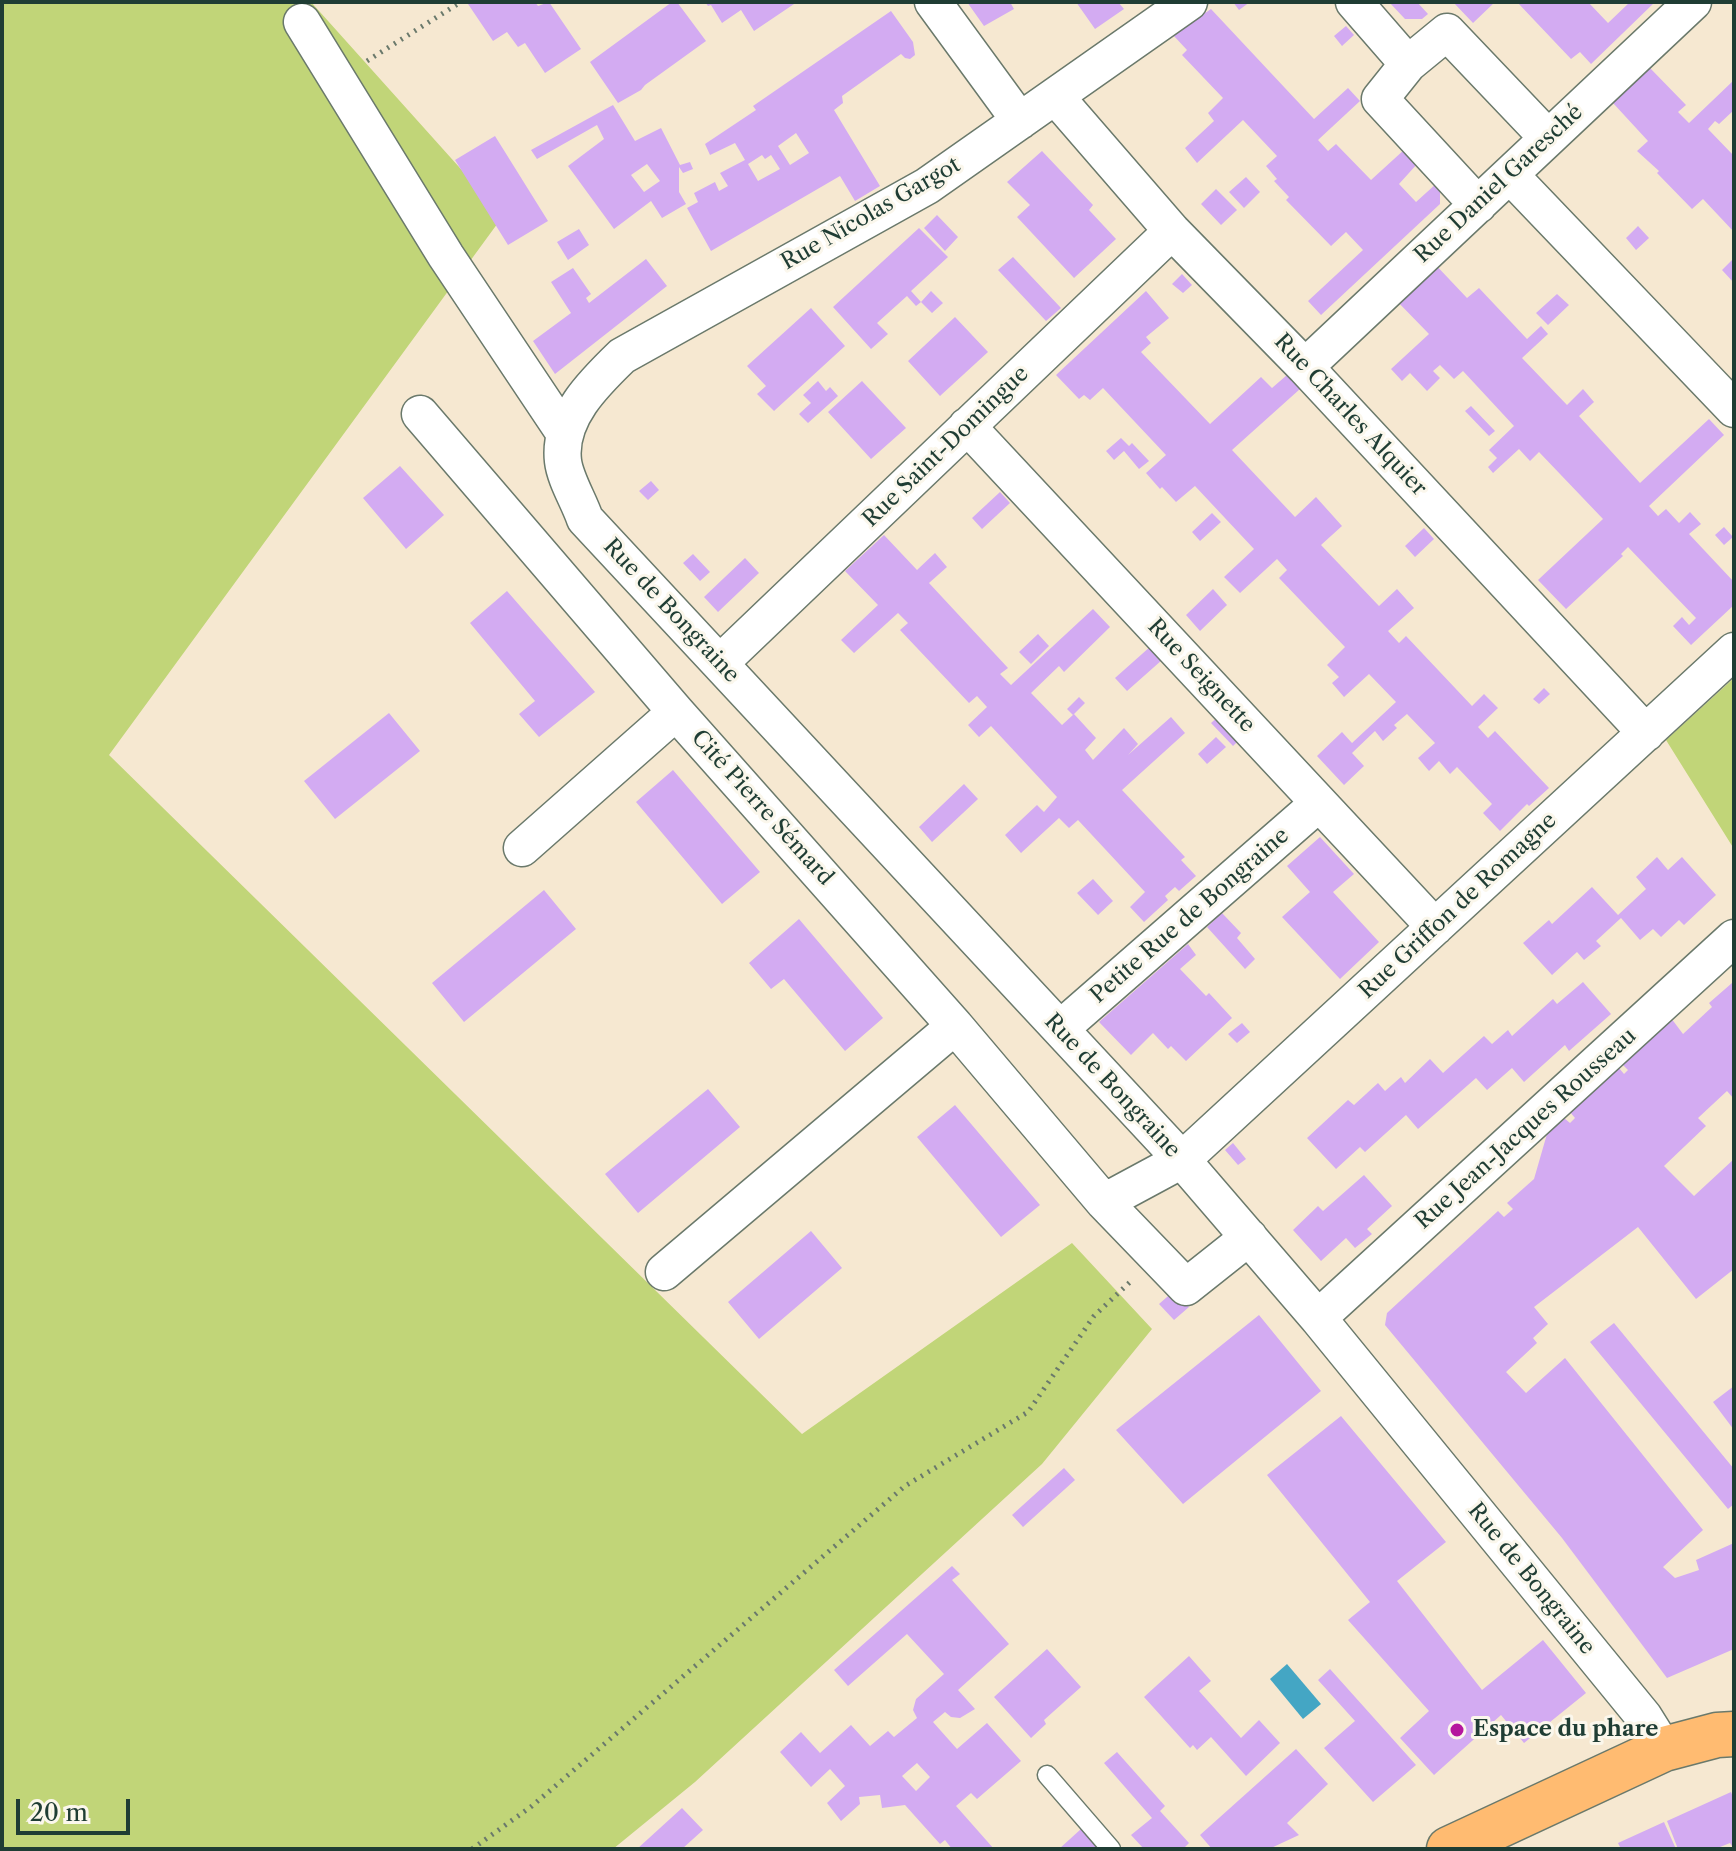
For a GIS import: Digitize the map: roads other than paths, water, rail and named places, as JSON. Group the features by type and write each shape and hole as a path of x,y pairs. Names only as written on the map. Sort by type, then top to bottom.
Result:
{"main road":[{"path":"1449,1849 1664,1749 1730,1737"}],"street":[{"path":"933,2 1020,121"},
{"name":"Rue Nicolas Gargot","path":"565,434 592,385 622,356 927,186 1189,2"},
{"path":"1354,2 1408,64"},
{"name":"Rue Daniel Garesché","path":"1305,367 1693,2"},
{"path":"302,22 446,256 565,434"},
{"path":"1478,205 1380,99 1408,64 1447,32 1548,138"},
{"name":"Rue Charles Alquier","path":"1055,96 1172,231 1305,367 1646,733"},
{"path":"1510,175 1734,409"},
{"name":"Rue Saint-Domingue","path":"720,663 1172,231"},
{"name":"Cité Pierre Sémard","path":"420,414 676,712 955,1026 1104,1202 1186,1287 1249,1237"},
{"name":"Rue Seignette","path":"967,426 1435,927"},
{"name":"Rue de Bongraine","path":"565,434 563,461 585,519 1182,1160 1318,1318 1644,1717 1664,1749"},
{"name":"Rue Griffon de Romagne","path":"1104,1202 1182,1160 1734,651"},
{"path":"522,848 676,712"},
{"name":"Petite Rue de Bongraine","path":"1060,1029 1319,803"},
{"name":"Rue Jean-Jacques Rousseau","path":"1318,1318 1734,938"},
{"path":"664,1272 955,1026"}],"lane":[{"path":"1047,1775 1111,1849"}],"water":[{"path":"1287,1664 1321,1704 1303,1719 1270,1679"}],"place":[{"name":"Espace du phare","path":"1457,1730"}]}
